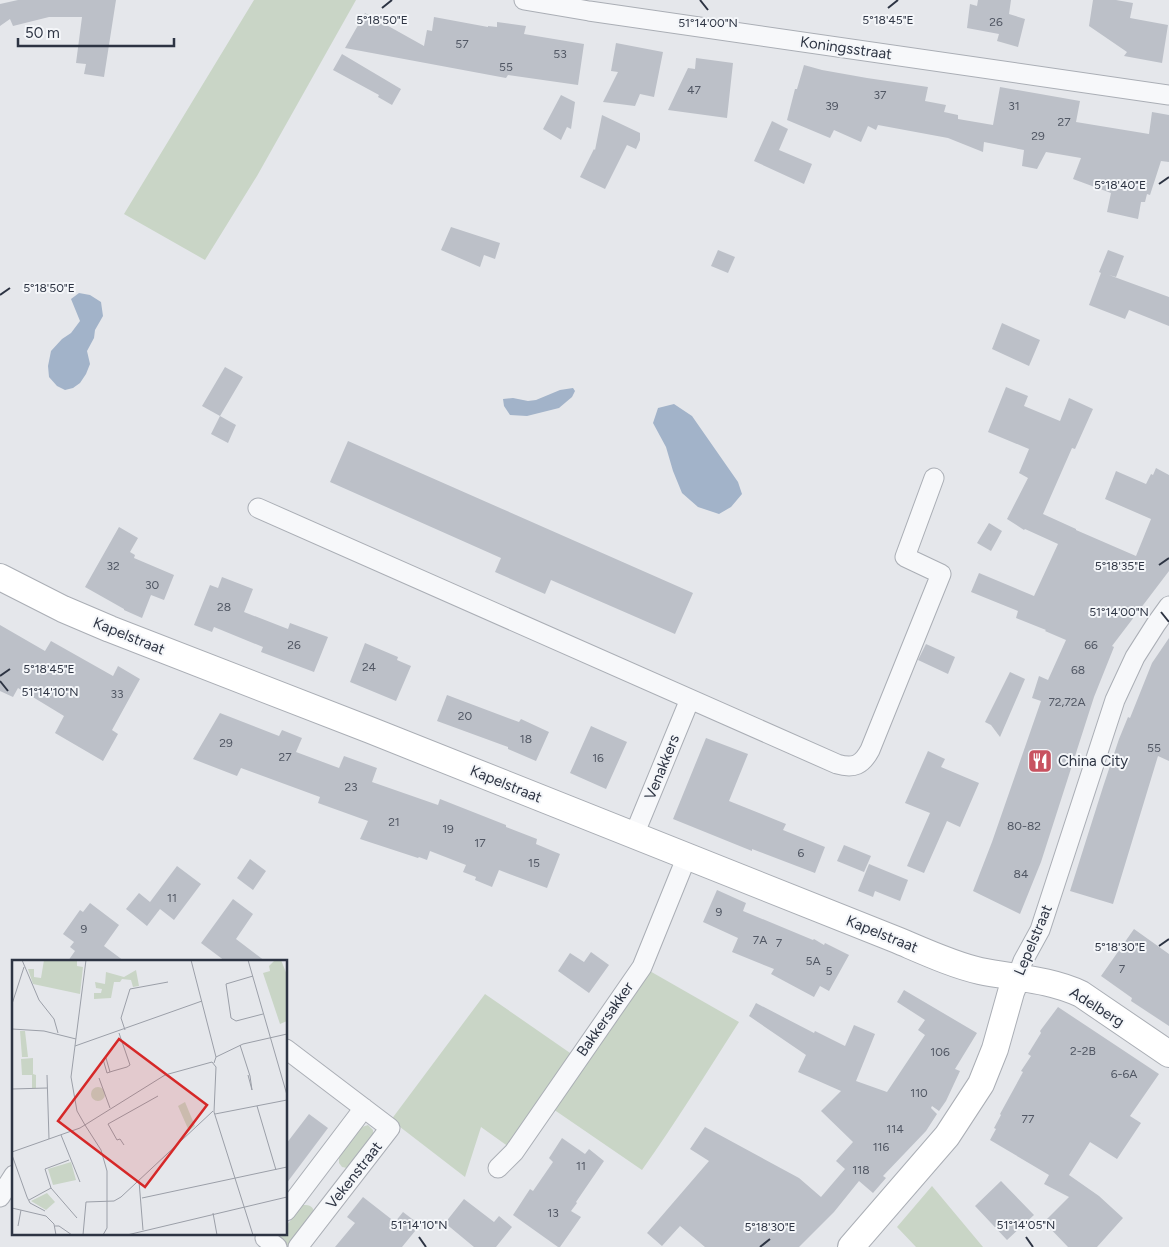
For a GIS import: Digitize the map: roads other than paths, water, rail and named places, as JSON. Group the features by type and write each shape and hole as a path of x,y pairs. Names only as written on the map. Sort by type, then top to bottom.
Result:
{"main road":[{"name":"Kapelstraat","path":"0,577 63,609 110,629 370,730 937,956 978,970 1017,977"},
{"name":"Adelberg","path":"1017,977 1055,984 1081,994 1169,1054"},
{"name":"Lepelstraat","path":"851,1247 946,1136 981,1084 995,1049 1017,977"}],"street":[{"name":"Koningsstraat","path":"524,0 598,13 1166,90"},
{"path":"258,508 837,764 854,766 862,762 870,750 941,574 904,557 934,478"},
{"name":"Lepelstraat","path":"1017,977 1023,961 1040,930 1115,700 1135,657 1169,606"},
{"name":"Venakkers","path":"634,835 690,699"},
{"name":"Bakkersakker","path":"498,1168 514,1152 642,967 687,856"},
{"name":"Vekenstraat","path":"288,1051 390,1128 298,1247"},
{"path":"288,1207 364,1108"},
{"path":"0,1197 12,1178"},
{"path":"268,1234 265,1238 277,1247"}],"water":[{"path":"79,293 90,295 101,302 103,316 87,351 90,364 86,374 80,383 73,388 65,390 57,386 49,377 48,366 51,351 62,339 71,333 80,321 71,299"},
{"path":"573,388 575,391 572,397 559,408 527,416 510,415 504,406 503,399 536,400 560,390"},
{"path":"674,404 692,416 738,482 742,494 731,507 719,514 698,507 682,493 666,447 653,423 658,408"}],"place":[{"name":"China City","path":"1040,761"}]}
